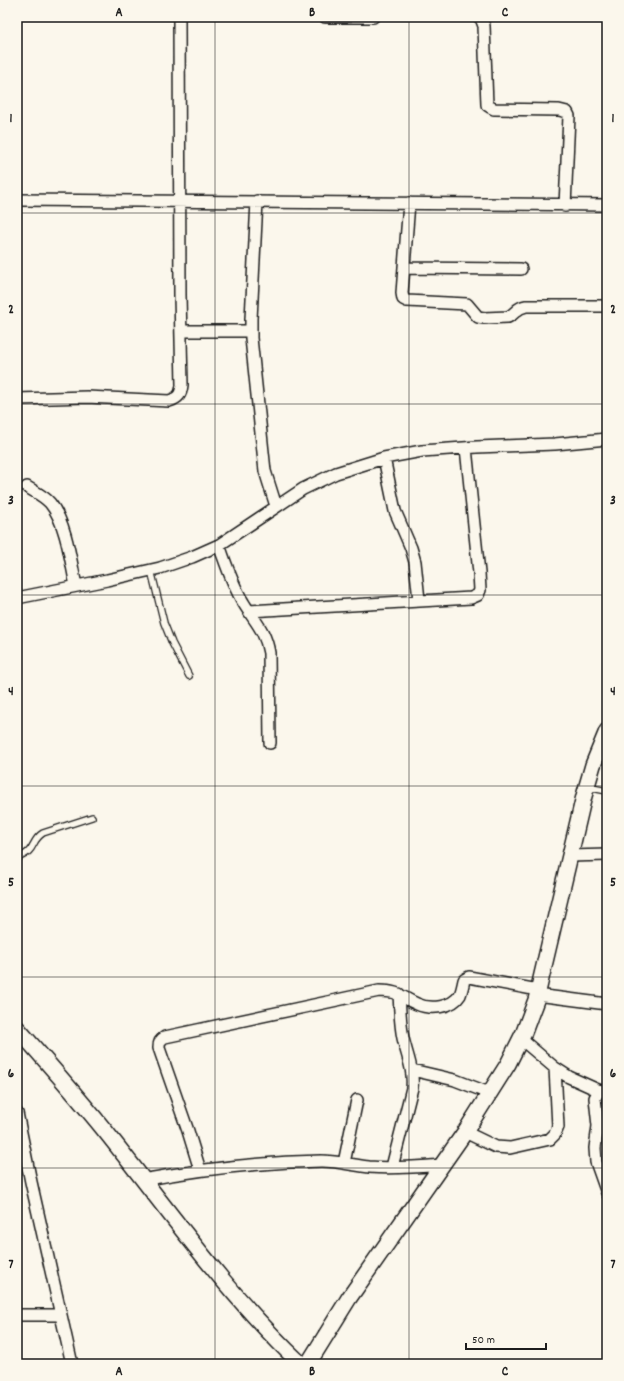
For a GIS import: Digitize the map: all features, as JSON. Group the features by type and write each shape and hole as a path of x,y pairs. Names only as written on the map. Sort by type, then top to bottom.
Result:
{"street":[{"path":"17,399 87,397 169,401 176,399 179,396 182,385 179,201 180,17"},
{"path":"325,17 373,17"},
{"path":"479,17 482,18 484,26 487,105 494,108 559,110 567,112 569,116 564,206"},
{"path":"17,200 257,201 564,206 607,205"},
{"path":"257,201 250,319 262,453 265,471 276,506"},
{"path":"409,203 402,293 403,299 407,301 467,304 478,317 484,318 508,317 517,309 526,306 602,306"},
{"path":"404,268 521,269"},
{"path":"180,331 251,331"},
{"path":"17,598 151,570 192,557 219,545 303,489 336,473 384,458 422,452 466,448 555,444 607,439"},
{"path":"249,611 471,598 478,595 480,593 479,573 466,448"},
{"path":"384,458 395,511 411,548 415,562 419,600"},
{"path":"28,487 49,502 56,512 65,537 76,586"},
{"path":"219,545 242,601 267,640 270,743"},
{"path":"308,1364 349,1298 465,1132 508,1064 520,1039 538,992 587,787 593,765 607,730"},
{"path":"570,856 607,855"},
{"path":"200,1170 159,1048 161,1040 171,1036 379,991 391,991 426,1007 448,1005 459,996 464,980 469,977 538,992 607,1004"},
{"path":"392,1167 412,1088 413,1078 403,1037 399,994"},
{"path":"17,1028 105,1131 184,1234 233,1293 279,1343 301,1364"},
{"path":"520,1039 569,1077 604,1090"},
{"path":"465,1132 496,1147 510,1148 550,1139 558,1128 556,1068"},
{"path":"412,1070 455,1080 490,1093"},
{"path":"604,1090 597,1094 595,1098 598,1126 595,1148 596,1162 607,1193"},
{"path":"344,1163 357,1100"},
{"path":"17,1113 35,1203 62,1315 72,1364"},
{"path":"142,1180 200,1170 297,1162 323,1161 371,1167 442,1165"},
{"path":"596,1162 607,1164"},
{"path":"17,1315 62,1315"}],"lane":[{"path":"151,570 164,623 172,643 190,676"},
{"path":"587,787 607,791"},
{"path":"17,858 24,856 30,851 39,835 92,816"}]}
